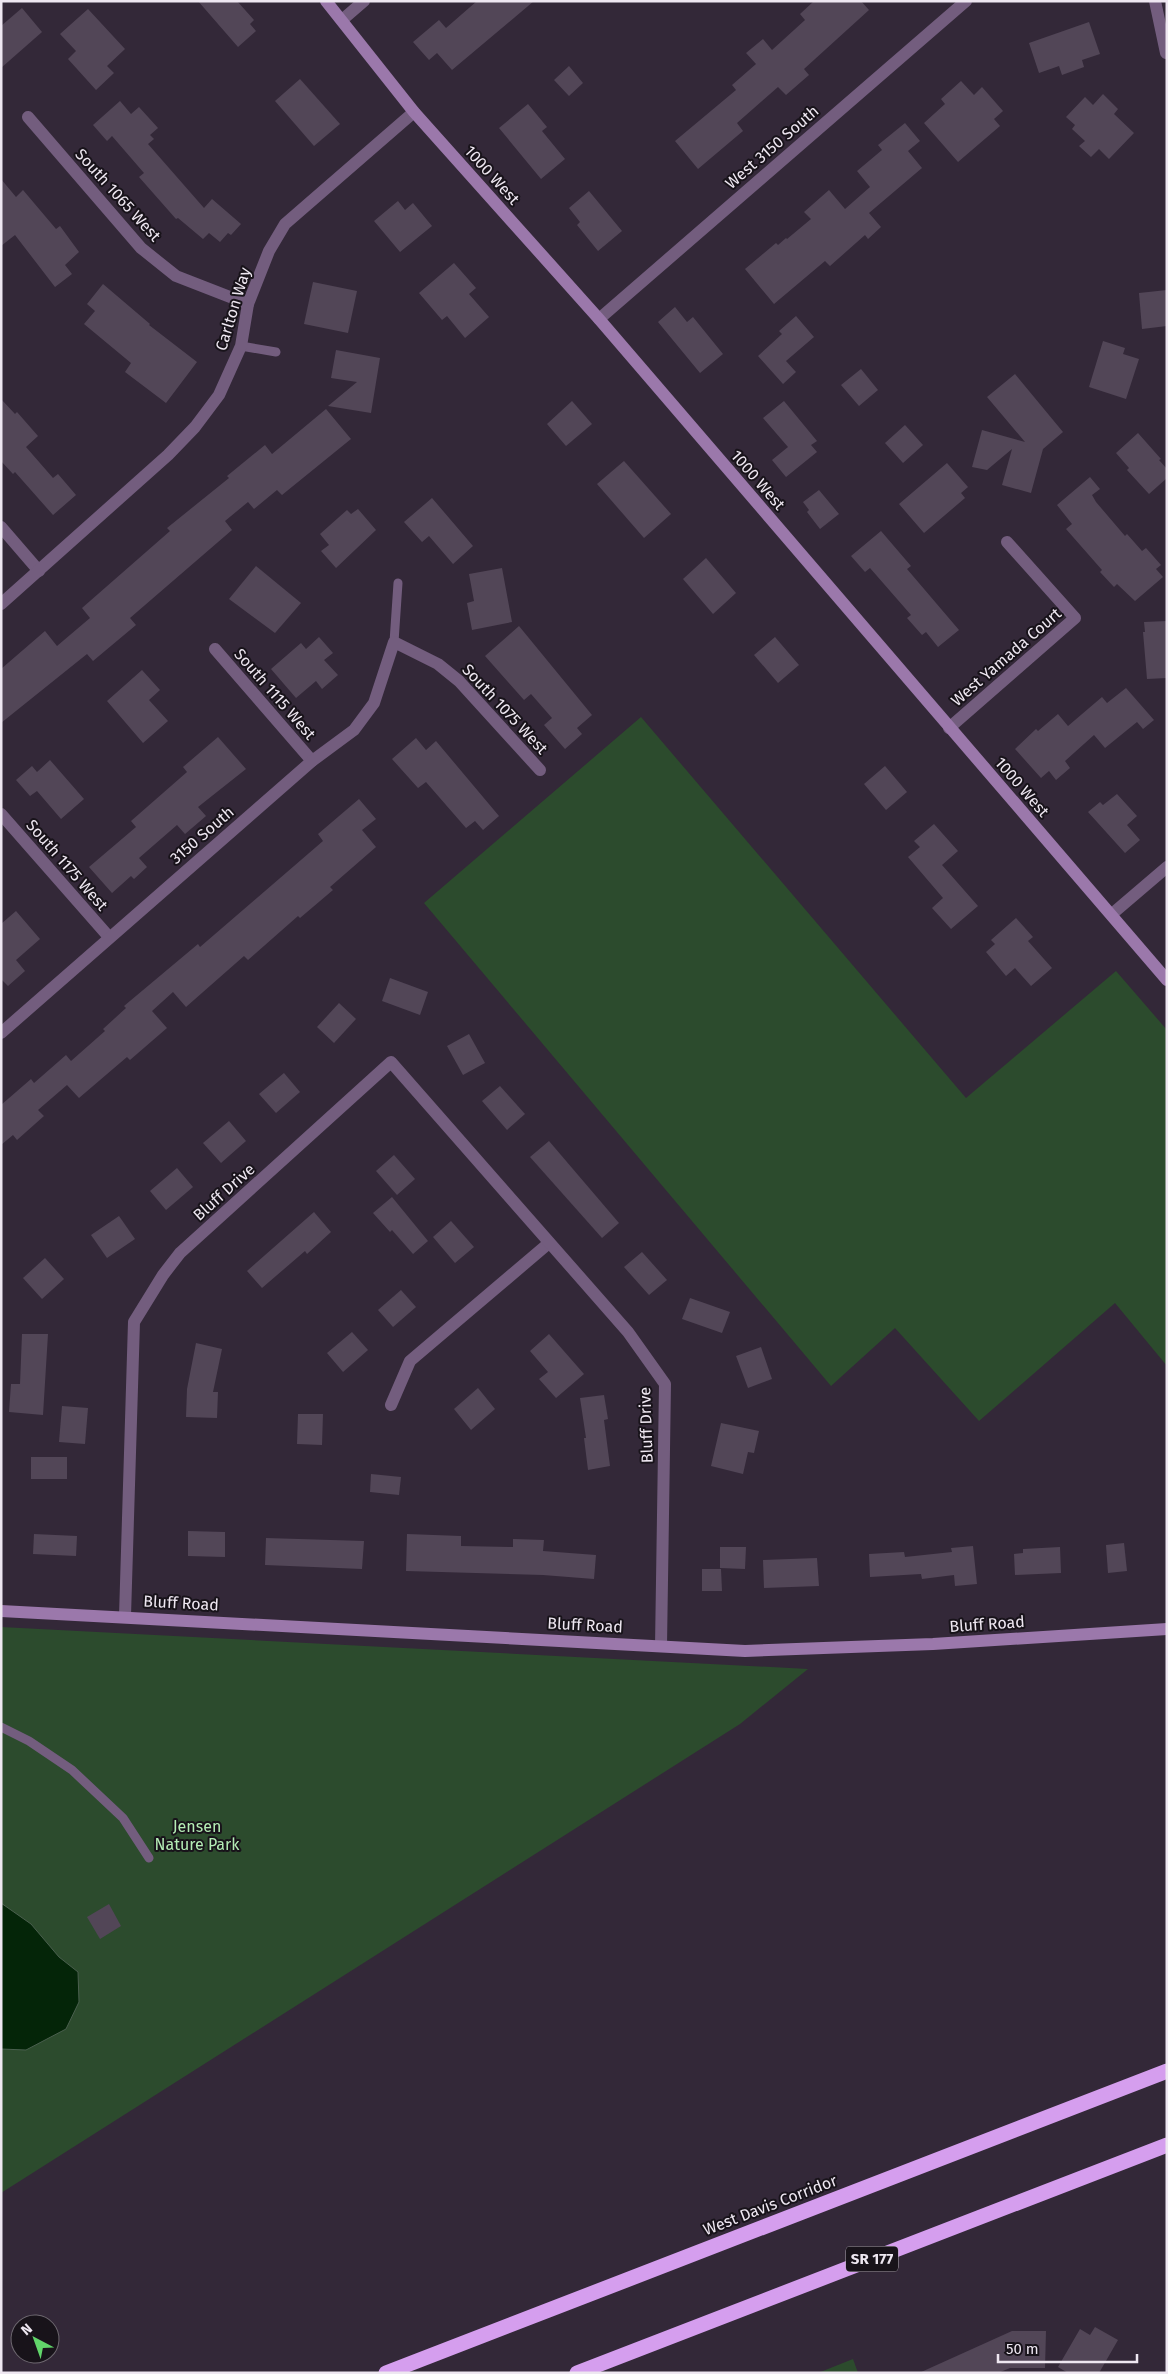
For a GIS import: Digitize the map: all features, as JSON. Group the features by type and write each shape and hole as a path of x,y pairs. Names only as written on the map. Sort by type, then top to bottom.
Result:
{"highway":[{"name":"West Davis Corridor","path":"386,2373 1167,2070"},
{"name":"SR 177","path":"577,2373 1167,2145"}],"main road":[{"name":"1000 West","path":"326,1 414,112 599,318 1167,980"},
{"name":"Bluff Road","path":"1,1611 764,1650 933,1644 1167,1629"}],"street":[{"path":"342,20 364,1"},
{"name":"West 3150 South","path":"599,318 966,1"},
{"path":"1155,1 1166,53"},
{"name":"Carlton Way","path":"1,604 168,455 195,427 219,395 241,346 248,304 268,251 285,224 414,112"},
{"name":"South 1065 West","path":"28,118 141,248 176,276 248,304"},
{"path":"1,527 39,571"},
{"name":"West Yamada Court","path":"949,728 1075,618 1007,542"},
{"name":"3150 South","path":"1,1033 312,761 354,730 374,704 394,642"},
{"name":"South 1075 West","path":"394,642 438,664 459,681 540,770"},
{"name":"South 1115 West","path":"215,649 312,761"},
{"name":"South 1175 West","path":"1,814 109,937"},
{"path":"1112,914 1167,867"},
{"name":"Bluff Drive","path":"124,1616 134,1322 163,1275 180,1253 391,1062 628,1332 665,1384 661,1646"},
{"path":"391,1405 410,1361 549,1243"}],"lane":[{"path":"241,346 276,352"},
{"path":"394,642 398,583"},
{"path":"1,1727 29,1741 72,1770 122,1818 149,1858"}],"green space":[{"path":"641,717 966,1098 1116,971 1167,1030 1167,1366 1115,1303 979,1421 895,1328 831,1386 424,903"},
{"name":"Jensen Nature Park","path":"1,1627 808,1669 740,1724 1,2193"},
{"path":"853,2359 858,2373 818,2373"}],"shaded area":[{"path":"1,1903 31,1924 59,1957 78,1972 79,2002 66,2029 26,2050 1,2049"}],"building":[{"path":"198,1 237,1 254,20 250,24 256,31 238,47"},
{"path":"477,1 534,1 452,70 437,53 429,60 413,42 439,20 446,28"},
{"path":"814,1 861,1 869,10 804,69 809,75 786,95 778,87 737,123 743,131 698,169 675,141 736,90 732,85 756,64 746,53 763,39 772,50 805,20 800,14"},
{"path":"22,8 42,32 1,68 1,26"},
{"path":"88,9 125,49 107,66 114,73 96,90 68,59 76,51 60,34"},
{"path":"1089,22 1100,54 1082,60 1084,67 1062,75 1059,66 1039,73 1029,43"},
{"path":"569,66 583,83 569,96 554,80"},
{"path":"300,79 340,124 314,146 275,101"},
{"path":"961,81 974,95 982,87 1003,111 994,119 1000,126 958,162 924,123 945,104 941,99"},
{"path":"1103,94 1118,109 1114,114 1134,133 1109,159 1099,149 1091,157 1079,146 1085,141 1072,129 1075,125 1066,117 1085,97 1093,105"},
{"path":"120,101 131,114 139,107 158,128 150,135 154,139 148,144 204,208 212,199 241,224 231,235 228,233 220,242 209,233 203,239 178,218 176,219 139,177 144,173 112,136 107,141 93,125"},
{"path":"528,104 547,127 542,131 565,159 541,179 499,128"},
{"path":"905,123 920,141 908,151 922,168 869,213 881,227 868,239 865,235 830,266 825,261 774,304 745,269 776,243 778,245 787,239 811,219 804,212 829,190 845,209 870,187 857,171 882,150 878,145"},
{"path":"1,179 16,197 23,190 56,229 60,226 79,252 65,265 72,274 55,287 15,235 1,246"},
{"path":"589,191 622,231 598,251 577,225 580,222 569,208"},
{"path":"398,201 405,210 413,203 432,226 400,252 374,221"},
{"path":"454,263 476,288 469,294 489,317 465,338 447,316 442,320 419,293"},
{"path":"313,282 357,291 348,333 304,324"},
{"path":"103,284 149,325 197,362 166,403 125,372 131,363 84,324 95,311 87,304"},
{"path":"1167,290 1167,326 1142,329 1139,293"},
{"path":"675,307 687,322 693,317 723,354 700,373 658,322"},
{"path":"796,316 814,337 786,361 796,372 783,384 758,356 782,334 779,331"},
{"path":"1103,341 1125,348 1123,354 1139,359 1126,399 1089,387"},
{"path":"336,350 380,358 371,413 328,406 357,382 331,378"},
{"path":"861,369 878,390 859,406 841,385"},
{"path":"1015,374 1063,432 1043,449 1031,493 1002,485 1012,449 987,470 972,467 982,430 1025,442 987,397"},
{"path":"1,399 15,414 17,412 38,436 26,447 53,478 58,474 76,495 53,515 15,472 13,474 1,461"},
{"path":"572,401 592,424 566,446 547,424"},
{"path":"784,401 817,441 811,445 817,452 786,477 772,460 788,447 763,418"},
{"path":"326,409 351,439 282,495 277,490 254,509 248,502 225,521 232,530 130,618 136,625 93,661 87,654 1,723 1,669 45,631 57,646 90,618 82,608 170,531 167,528 229,478 227,476 265,445 272,454"},
{"path":"905,425 923,445 903,463 885,443"},
{"path":"1138,433 1161,459 1159,460 1167,469 1167,478 1149,494 1127,470 1129,468 1116,453"},
{"path":"624,461 671,514 644,538 597,484"},
{"path":"947,463 968,487 961,493 965,498 924,533 899,504"},
{"path":"1090,477 1100,489 1092,495 1096,502 1125,536 1127,534 1142,551 1146,548 1161,565 1156,569 1163,577 1135,601 1117,584 1114,587 1100,572 1102,570 1066,529 1072,524 1057,505"},
{"path":"819,490 839,514 820,529 807,512 809,510 803,502"},
{"path":"432,498 473,546 453,564 429,536 422,542 404,522"},
{"path":"358,509 376,530 336,568 321,551 329,545 320,534 347,510 351,514"},
{"path":"881,531 911,566 907,569 959,630 938,647 926,632 922,635 907,618 911,615 870,568 865,572 851,556"},
{"path":"706,558 736,593 713,614 683,579"},
{"path":"256,566 301,603 275,633 229,599"},
{"path":"502,568 512,622 472,630 467,603 474,601 469,574"},
{"path":"1167,621 1167,678 1147,679 1143,632 1145,632 1144,622"},
{"path":"519,626 592,715 577,728 582,734 565,749 544,725 552,718 531,694 524,700 485,656"},
{"path":"319,637 333,653 324,660 338,675 322,689 316,681 296,698 271,669 301,643 306,649"},
{"path":"775,637 799,665 778,683 754,655"},
{"path":"142,670 160,690 149,700 168,721 143,743 107,701"},
{"path":"1126,688 1154,720 1143,729 1137,722 1105,748 1094,735 1065,761 1070,768 1056,780 1049,771 1041,778 1015,749 1036,729 1038,731 1058,714 1068,726 1102,697 1107,703"},
{"path":"218,737 246,769 198,807 206,816 185,834 177,825 139,858 147,867 134,879 131,876 112,893 89,867 136,827 131,821 187,772 183,767"},
{"path":"416,738 426,750 436,741 499,816 483,830 475,821 466,828 426,782 418,788 392,759"},
{"path":"50,760 84,799 61,819 37,791 30,796 16,780 32,766 37,772"},
{"path":"885,766 907,792 886,810 864,784"},
{"path":"1117,794 1137,816 1127,825 1140,840 1125,853 1088,812 1100,802 1103,805"},
{"path":"359,799 376,819 362,830 376,847 330,887 333,890 300,918 298,916 248,960 244,956 186,1007 173,992 152,1011 167,1028 130,1060 127,1057 79,1098 67,1085 38,1110 44,1116 17,1140 13,1135 1,1145 1,1105 31,1079 34,1083 66,1055 71,1061 105,1031 103,1029 126,1008 124,1006 198,944 200,947 323,841 318,834"},
{"path":"934,824 958,851 942,865 978,906 951,929 932,908 943,898 908,857 920,847 914,841"},
{"path":"16,911 40,939 16,960 25,971 8,986 1,979 1,924"},
{"path":"1016,918 1033,937 1028,941 1052,968 1031,986 1015,968 1006,976 986,952 995,944 991,940"},
{"path":"390,978 428,992 420,1015 382,1001"},
{"path":"339,1003 356,1019 334,1043 317,1027"},
{"path":"469,1034 485,1063 463,1075 447,1046"},
{"path":"284,1073 300,1092 276,1113 259,1094"},
{"path":"500,1086 525,1114 507,1130 482,1101"},
{"path":"229,1121 246,1141 221,1163 203,1143"},
{"path":"549,1141 619,1223 602,1238 530,1157"},
{"path":"394,1155 415,1179 397,1195 376,1171"},
{"path":"177,1168 193,1187 166,1210 150,1191"},
{"path":"392,1197 428,1241 413,1254 392,1230 390,1232 373,1213"},
{"path":"314,1212 331,1232 307,1254 305,1251 262,1288 247,1271"},
{"path":"119,1216 135,1239 107,1258 91,1235"},
{"path":"451,1221 474,1247 455,1263 433,1237"},
{"path":"642,1252 667,1280 649,1295 624,1267"},
{"path":"45,1258 64,1279 42,1299 23,1278"},
{"path":"401,1290 416,1307 393,1327 378,1310"},
{"path":"690,1298 730,1312 722,1333 682,1319"},
{"path":"352,1332 368,1350 343,1372 327,1353"},
{"path":"22,1334 48,1334 43,1415 9,1412 11,1384 20,1384"},
{"path":"549,1334 584,1374 556,1398 539,1379 548,1372 530,1351"},
{"path":"196,1343 222,1349 213,1392 218,1392 217,1418 186,1417 187,1389"},
{"path":"761,1347 772,1379 748,1388 736,1356"},
{"path":"478,1388 495,1409 471,1430 454,1409"},
{"path":"604,1395 608,1419 604,1420 610,1466 588,1470 584,1438 586,1438 580,1398"},
{"path":"62,1406 88,1408 85,1444 59,1442"},
{"path":"298,1414 323,1414 322,1445 297,1444"},
{"path":"721,1423 759,1431 754,1453 748,1452 743,1474 711,1466"},
{"path":"31,1457 67,1457 67,1479 31,1479"},
{"path":"371,1474 401,1477 399,1495 370,1492"},
{"path":"188,1531 225,1532 225,1557 188,1556"},
{"path":"34,1534 77,1536 76,1556 33,1554"},
{"path":"407,1534 461,1536 461,1546 513,1547 513,1539 544,1540 543,1551 596,1555 594,1579 543,1575 406,1571"},
{"path":"266,1538 364,1541 362,1569 265,1565"},
{"path":"1124,1543 1127,1571 1108,1573 1106,1545"},
{"path":"973,1546 977,1584 955,1586 954,1575 922,1579 921,1574 870,1577 869,1554 904,1552 905,1557 952,1552 951,1548"},
{"path":"720,1547 746,1547 745,1569 720,1568"},
{"path":"1060,1547 1061,1573 1015,1575 1014,1554 1023,1553 1023,1549"},
{"path":"817,1558 819,1586 764,1588 763,1560"},
{"path":"702,1569 721,1569 722,1591 702,1591"},
{"path":"109,1904 121,1926 100,1939 87,1917"},
{"path":"1095,2327 1118,2340 1099,2373 1068,2373 1058,2367 1080,2329 1090,2335"},
{"path":"1012,2331 1046,2331 1045,2368 1010,2368 998,2373 919,2373"}]}
